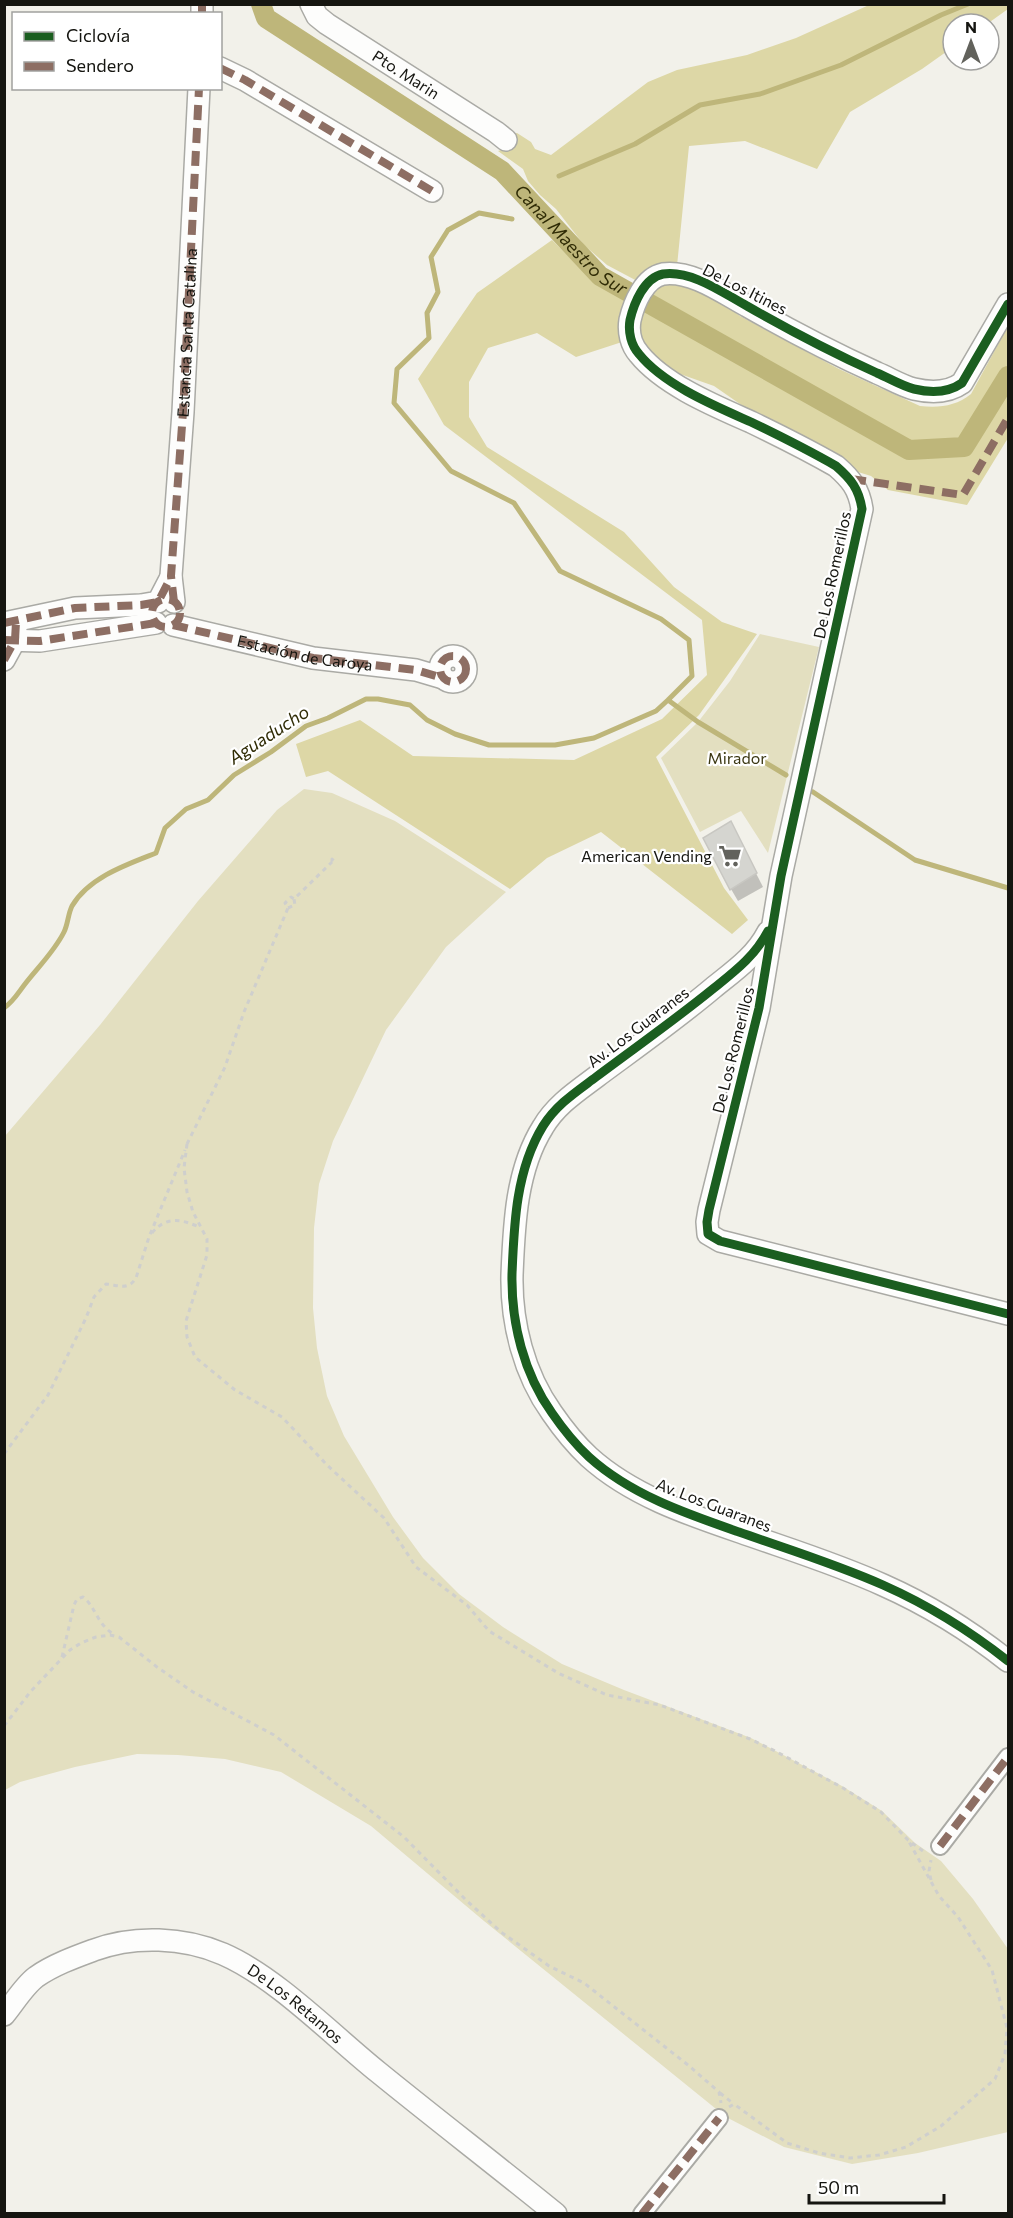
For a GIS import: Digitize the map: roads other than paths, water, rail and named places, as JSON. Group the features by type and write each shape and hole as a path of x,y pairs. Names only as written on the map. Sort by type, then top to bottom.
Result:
{"street":[{"name":"Pto. Marin","path":"311,4 317,16 327,24 506,140"},
{"path":"222,69 245,80 432,191"},
{"name":"Estancia Santa Catalina","path":"168,613 167,587 171,576 183,412 199,90"},
{"name":"De Los Itines","path":"860,497 851,479 836,466 750,422 734,408 704,389 661,374 639,355 633,345 629,324 645,286 652,279 663,274 688,277 703,282 868,369 912,388 930,392 955,388 962,382 1008,304"},
{"name":"De Los Romerillos","path":"860,497 862,509 856,542 772,923 759,1008 709,1210 708,1234 720,1241 1008,1314"},
{"name":"Estación de Caroya","path":"10,631 40,641 168,613 194,630 313,658 416,670 432,666 443,669"},
{"path":"4,660 10,631"},
{"name":"Av. Los Guaranes","path":"772,923 753,955 733,973 658,1033 568,1097 554,1110 542,1129 531,1151 523,1177 515,1221 512,1287 524,1358 540,1396 566,1433 589,1457 617,1478 657,1501 697,1518 792,1550 882,1585 972,1633 1008,1661"},
{"path":"940,1846 1008,1756"},
{"name":"De Los Retamos","path":"4,2015 35,1977 69,1959 108,1945 147,1940 185,1942 223,1954 277,1988 556,2214"},
{"path":"642,2214 722,2110"}],"waterway":[{"name":"Canal Maestro Sur","path":"261,4 266,18 502,171 600,276 909,450 964,447 1008,376"},
{"path":"559,176 635,144 700,105 760,94 841,65 968,4"},
{"path":"512,219 479,213 448,230 431,257 438,292 427,313 429,338 397,369 394,403 451,471 514,503 560,571 661,619 689,640 692,676 668,700 698,722 786,775"},
{"name":"Aguaducho","path":"4,1008 56,946 65,929 72,906 88,887 110,873 156,853 165,828 186,809 208,800 234,775 271,752 306,726 366,699 378,699 410,705 427,720 455,734 489,745 555,745 594,738 656,711 668,700"},
{"path":"813,792 915,860 1008,888"}],"place":[{"name":"American Vending","path":"730,856"}],"park label":[{"name":"Mirador","path":"737,758"}]}
